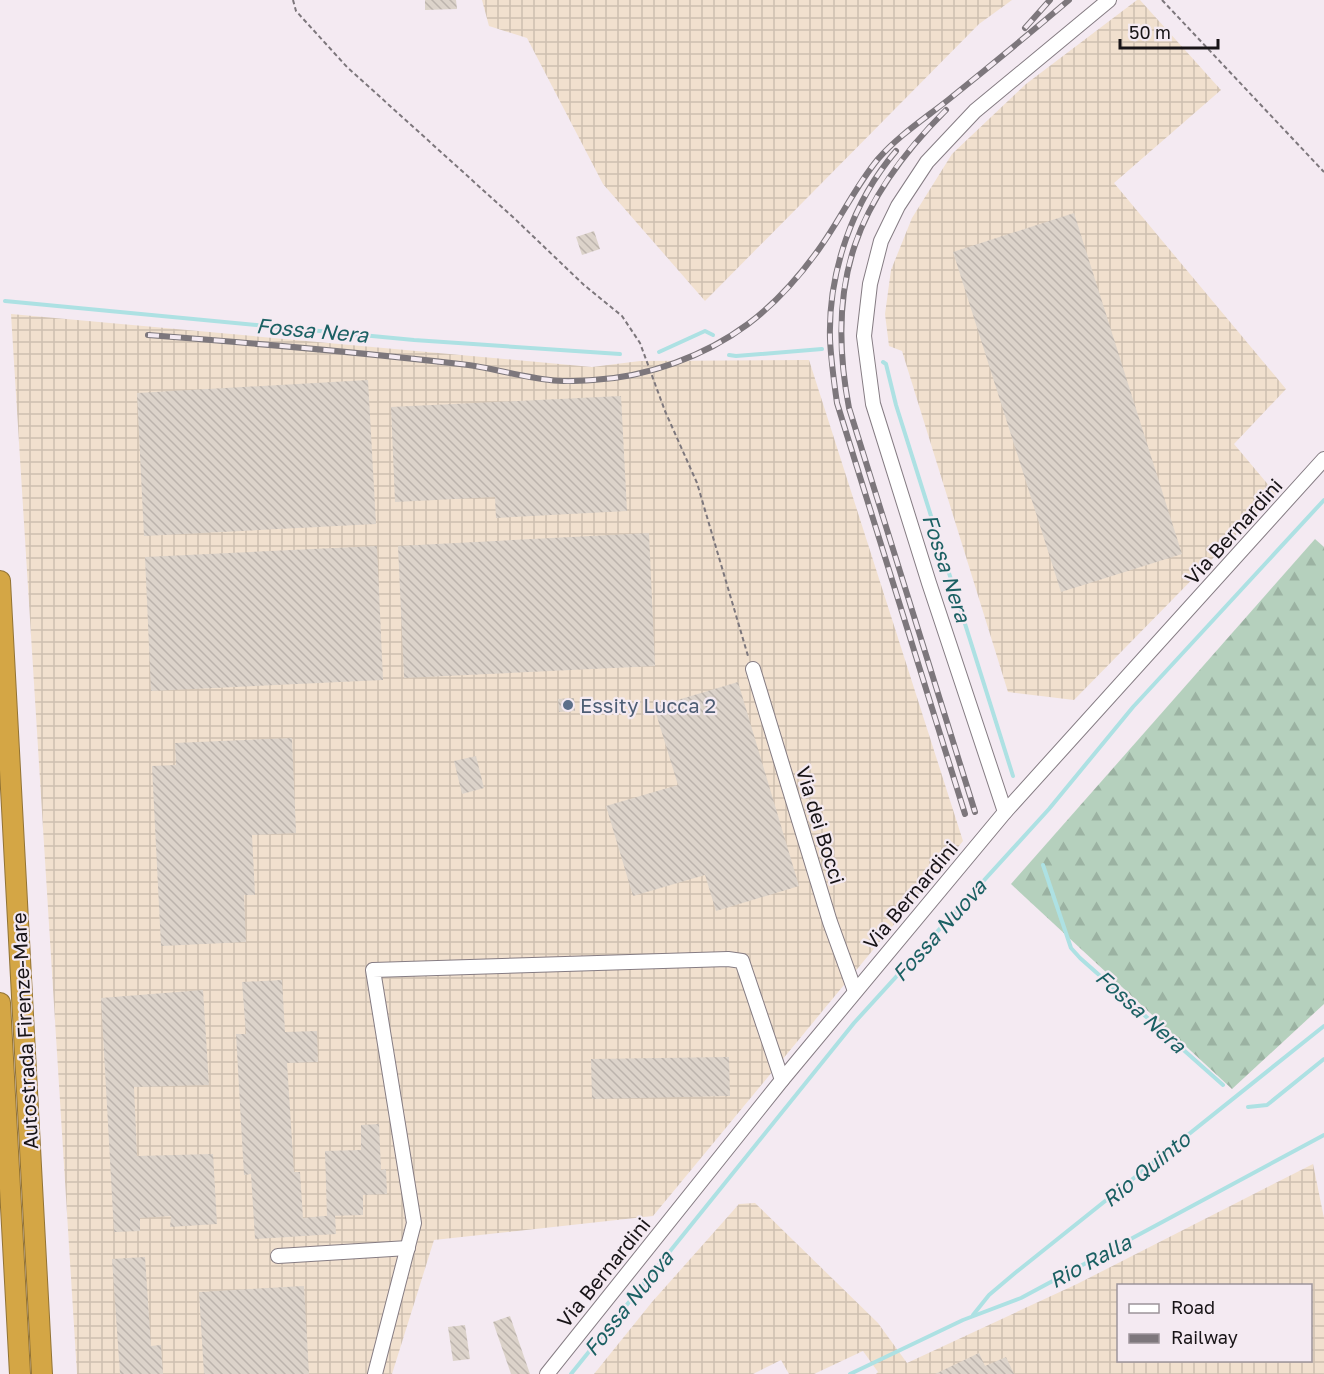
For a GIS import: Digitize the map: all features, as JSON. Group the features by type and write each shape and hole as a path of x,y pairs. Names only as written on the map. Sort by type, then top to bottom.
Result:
{"highway":[{"name":"Autostrada Firenze-Mare","path":"0,581 42,1374"},
{"name":"Autostrada Firenze-Mare","path":"0,1003 20,1374"}],"street":[{"path":"1005,813 873,404 864,336 870,285 882,241 890,223 898,206 927,162 975,111 1109,0"},
{"name":"Via Bernardini","path":"547,1374 782,1080 1005,813 1324,459"},
{"name":"Via dei Bocci","path":"753,669 830,922 855,991"},
{"path":"375,1374 414,1223 373,970 729,959 742,961 782,1080"},
{"path":"278,1256 408,1248"}],"path":[{"path":"293,0 296,11 347,67 584,285 622,316 640,343 661,400 697,483 753,669"},
{"path":"1162,0 1324,172"}],"shaded area":[{"path":"482,0 1012,0 979,24 705,301 603,184 527,38 489,26"},
{"path":"1140,0 1221,90 1114,183 1286,389 1234,444 1276,494 1074,700 1008,692 902,351 889,346 885,314 891,270 912,218 952,154 1026,84"},
{"path":"11,314 592,367 640,361 809,360 963,841 653,1216 434,1240 392,1374 77,1374"},
{"path":"1313,1164 1324,1218 1324,1374 876,1374 878,1372 863,1351 814,1374 789,1374 781,1360 753,1374 594,1374 652,1302 739,1204 755,1203 878,1323 907,1363 1077,1284"}],"green space":[{"path":"1315,539 1324,547 1324,1004 1232,1089 1011,884"}],"building":[{"path":"425,0 456,0 457,9 425,10"},
{"path":"1074,213 1182,554 1061,592 953,252"},
{"path":"594,231 600,249 582,255 576,237"},
{"path":"368,380 376,524 144,536 137,393"},
{"path":"621,396 627,511 496,518 495,497 395,502 391,407"},
{"path":"649,533 655,666 404,678 398,546"},
{"path":"377,546 383,680 151,691 145,557"},
{"path":"738,682 799,886 716,911 705,875 633,896 606,806 678,785 654,707"},
{"path":"574,698 575,711 559,712 558,699"},
{"path":"292,738 296,833 252,835 255,895 244,895 246,942 161,946 152,766 176,765 175,743"},
{"path":"476,756 484,788 462,794 454,761"},
{"path":"282,980 285,1032 317,1031 318,1062 287,1063 294,1172 300,1172 303,1218 335,1215 336,1234 255,1239 251,1174 244,1175 236,1034 246,1034 242,982"},
{"path":"203,990 209,1085 134,1087 137,1156 213,1154 217,1224 170,1227 171,1216 140,1218 140,1231 114,1232 101,998"},
{"path":"729,1057 730,1096 592,1099 591,1059"},
{"path":"379,1124 381,1170 386,1169 387,1194 363,1195 363,1215 327,1216 325,1151 361,1150 361,1125"},
{"path":"145,1257 151,1346 161,1345 163,1374 120,1374 112,1259"},
{"path":"304,1286 309,1374 204,1374 199,1292"},
{"path":"510,1316 530,1374 511,1374 493,1322"},
{"path":"465,1325 470,1359 453,1361 448,1327"},
{"path":"979,1353 985,1366 1006,1357 1014,1374 935,1374"}],"waterway":[{"name":"Fossa Nera","path":"5,301 414,340 620,354"},
{"name":"Fossa Nera","path":"659,352 705,331 713,335"},
{"name":"Fossa Nera","path":"729,355 822,349"},
{"name":"Fossa Nera","path":"883,362 886,364 896,405 1013,776"},
{"name":"Fossa Nuova","path":"571,1374 854,1023 1049,809 1133,707 1324,500"},
{"name":"Fossa Nera","path":"1043,865 1071,948 1223,1085"},
{"name":"Rio Quinto","path":"973,1315 989,1295 1015,1273 1324,1026"},
{"name":"Fossa Nera","path":"1248,1107 1267,1105 1324,1059"},
{"name":"Rio Ralla","path":"850,1374 963,1320 1021,1298 1324,1135"}],"railway":[{"path":"1025,28 1050,0"},
{"path":"148,335 471,365 528,377 561,381 614,378 675,363 713,346 748,324 768,307 786,289 827,238 878,159 903,135 1069,0"},
{"path":"946,110 915,143 869,211 855,246 845,282 841,321 843,363 849,408 975,812"},
{"path":"896,151 867,192 846,239 833,288 830,314 832,363 837,403 965,814"}],"place":[{"name":"Essity Lucca 2","path":"568,705"}]}
